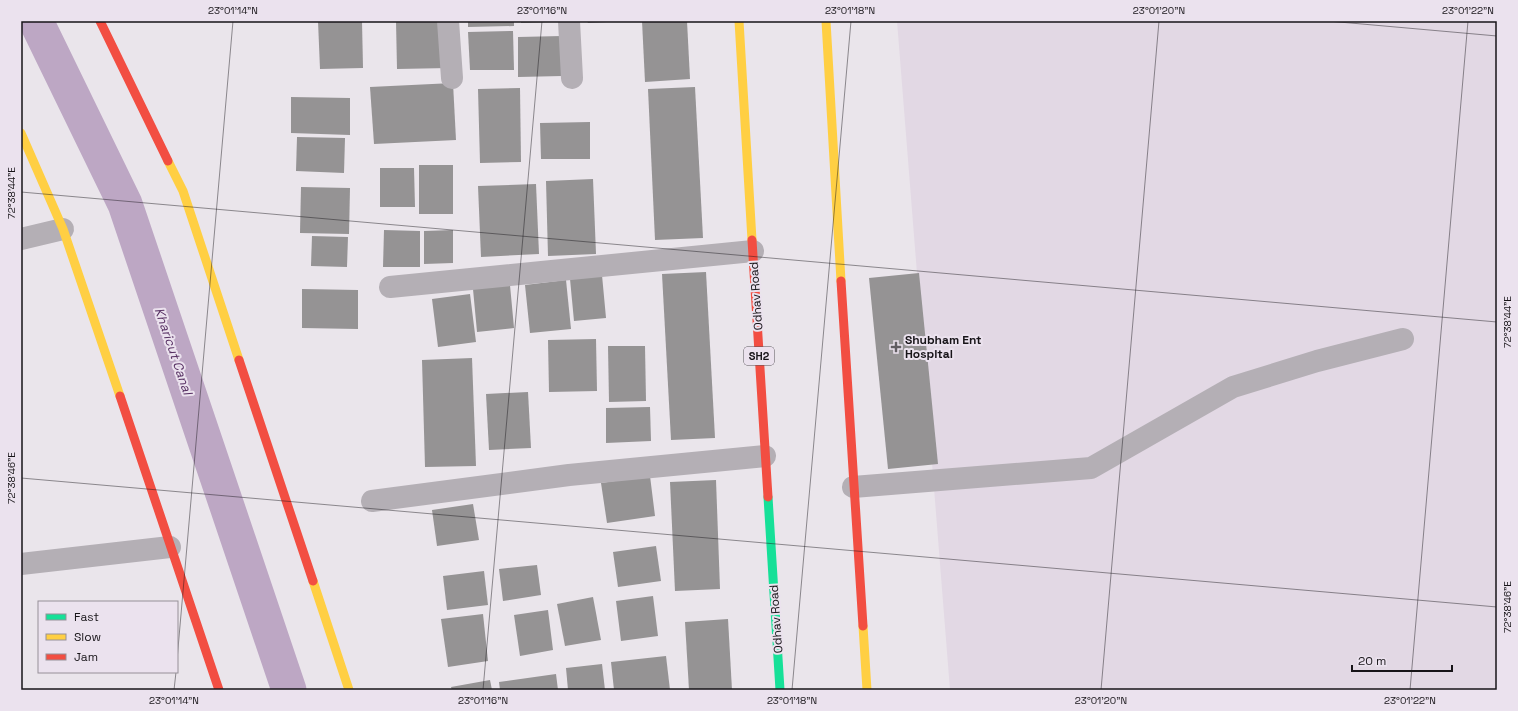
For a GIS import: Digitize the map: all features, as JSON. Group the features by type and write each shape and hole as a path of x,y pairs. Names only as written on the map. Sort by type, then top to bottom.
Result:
{"main road":[{"path":"100,21 183,191 348,690"},
{"name":"Odhav Road","path":"739,21 780,690"},
{"path":"826,21 853,487 867,690"},
{"path":"21,133 63,229 219,690"}],"street":[{"path":"448,21 452,78"},
{"path":"569,21 572,78"},
{"path":"21,239 63,229"},
{"path":"390,287 753,251"},
{"path":"853,487 1091,468 1233,387 1317,361 1403,339"},
{"path":"372,501 569,475 765,456"},
{"path":"21,564 170,547"}],"shaded area":[{"path":"897,21 1497,21 1497,690 950,690"}],"building":[{"path":"318,21 362,21 363,68 320,69"},
{"path":"396,21 447,21 449,68 397,69"},
{"path":"468,21 514,21 514,26 468,27"},
{"path":"521,21 552,21 552,22 521,23"},
{"path":"587,21 607,21 607,22 588,23"},
{"path":"642,21 687,21 690,79 645,82"},
{"path":"513,31 514,70 470,70 468,32"},
{"path":"562,36 562,76 518,77 518,37"},
{"path":"453,83 456,140 374,144 370,87"},
{"path":"695,87 703,238 655,240 648,89"},
{"path":"520,88 521,162 480,163 478,89"},
{"path":"291,97 350,98 350,135 291,133"},
{"path":"590,122 590,159 541,159 540,123"},
{"path":"297,137 345,138 344,173 296,171"},
{"path":"419,165 453,165 453,214 419,214"},
{"path":"380,168 414,168 415,207 380,207"},
{"path":"593,179 596,254 548,256 546,181"},
{"path":"536,184 539,254 481,257 478,186"},
{"path":"301,187 350,188 349,234 300,233"},
{"path":"384,230 420,231 420,267 383,267"},
{"path":"453,230 453,263 424,264 424,231"},
{"path":"312,236 348,237 347,267 311,266"},
{"path":"706,272 715,438 671,440 662,274"},
{"path":"919,273 938,464 888,469 869,278"},
{"path":"602,275 606,318 574,321 570,279"},
{"path":"566,280 571,329 530,333 525,285"},
{"path":"510,285 514,328 477,332 473,289"},
{"path":"302,289 358,290 358,329 302,328"},
{"path":"470,294 476,342 438,347 432,299"},
{"path":"596,339 597,391 549,392 548,340"},
{"path":"608,346 645,346 646,401 609,402"},
{"path":"472,358 476,466 425,467 422,360"},
{"path":"528,392 531,448 489,450 486,394"},
{"path":"650,407 651,441 606,443 606,408"},
{"path":"650,476 655,516 607,523 601,483"},
{"path":"716,480 720,589 675,591 670,482"},
{"path":"473,504 479,540 437,546 432,510"},
{"path":"656,546 661,581 618,587 613,552"},
{"path":"537,565 541,595 503,601 499,569"},
{"path":"484,571 488,605 447,610 443,576"},
{"path":"653,596 658,636 621,641 616,601"},
{"path":"593,597 601,640 565,646 557,604"},
{"path":"548,610 553,650 520,656 514,615"},
{"path":"483,614 488,661 448,667 441,619"},
{"path":"728,619 732,690 689,690 685,622"},
{"path":"666,656 670,690 614,690 611,662"},
{"path":"602,664 605,690 568,690 566,668"},
{"path":"556,674 558,690 500,690 499,682"},
{"path":"490,680 492,690 452,690 451,687"}],"waterway":[{"name":"Kharicut Canal","path":"36,21 125,204 289,690"}],"traffic: fast":[{"path":"768,497 780,690"}],"traffic: slow":[{"path":"739,21 752,240"},
{"path":"826,21 841,281"},
{"path":"21,133 63,229 120,396"},
{"path":"168,161 183,191 239,360"},
{"path":"313,581 349,690"},
{"path":"863,626 867,690"}],"traffic: jam":[{"path":"100,21 168,161"},
{"path":"752,240 768,497"},
{"path":"841,281 863,626"},
{"path":"239,360 313,581"},
{"path":"120,396 219,690"}],"place":[{"name":"Shubham Ent Hospital","path":"896,347"}]}
